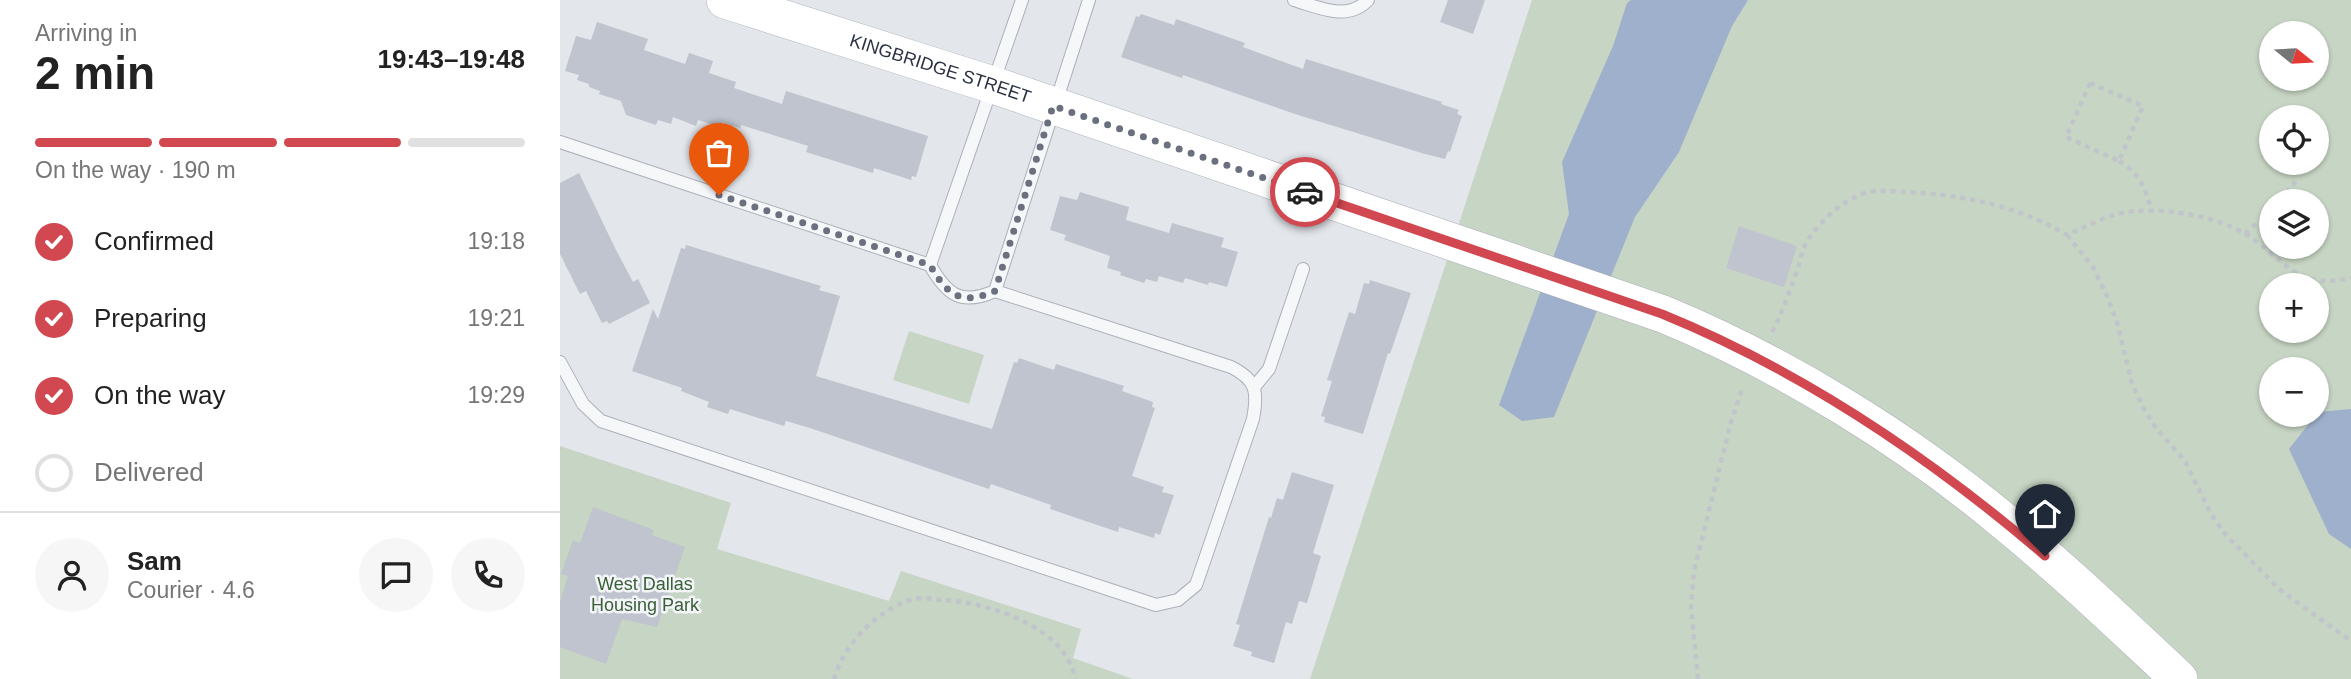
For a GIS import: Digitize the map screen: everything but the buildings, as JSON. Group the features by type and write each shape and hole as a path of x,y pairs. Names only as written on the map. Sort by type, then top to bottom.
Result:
{"street":[{"name":"KINGBRIDGE STREET","path":"725,0 993,85 1662,314 1711,334 1758,357 1932,465 2005,522 2085,591 2179,679"}],"lane":[{"path":"930,265 1022,0"},
{"path":"995,291 1089,0"},
{"path":"1294,0 1334,13 1351,10 1368,0"},
{"path":"560,142 930,265 942,285 957,296 979,298 995,291 1231,367 1245,374 1255,386 1256,402 1253,419 1196,585 1178,600 1156,605 601,421 583,404 560,362"},
{"path":"1255,386 1269,369 1303,269"}],"path":[{"path":"2119,161 2143,106 2090,83 2066,137 2132,169 2140,180 2151,210"},
{"path":"2290,189 2297,180"},
{"path":"1698,679 1691,607 1694,571 1741,389 1783,312 1807,241 1832,213 1849,200 1864,193 1881,191 1922,192 1984,202 2044,221 2067,235 2093,267 2107,296 2117,322 2132,384 2145,411 2185,461 2218,524 2244,555 2279,589 2351,641"},
{"path":"2067,235 2095,221 2122,213 2151,210 2193,216 2220,223 2245,234 2298,275 2316,281 2335,282 2351,278"},
{"path":"2245,234 2259,221"},
{"path":"834,679 850,644 871,623 892,608 916,598 960,601 1009,613 1033,627 1058,647 1074,670 1075,679"}],"green space":[{"path":"1532,0 2351,0 2351,679 1310,679"},
{"path":"909,331 984,355 969,404 893,380"},
{"name":"West Dallas Housing Park","path":"560,446 731,503 717,549 889,601 901,571 1081,629 1073,658 1133,679 560,679"}],"water":[{"path":"1631,0 1748,0 1732,26 1679,152 1635,217 1554,417 1522,421 1499,405 1569,214 1562,162 1613,46 1627,3"},
{"path":"2351,409 2351,549 2329,534 2289,449 2306,427 2329,427 2329,411"}],"way so far":[{"path":"719,195 930,265 942,285 957,296 979,298 995,291 1053,106 1305,192"}],"route":[{"path":"1305,192 1662,314 1758,357 1932,465 2045,556"}]}
